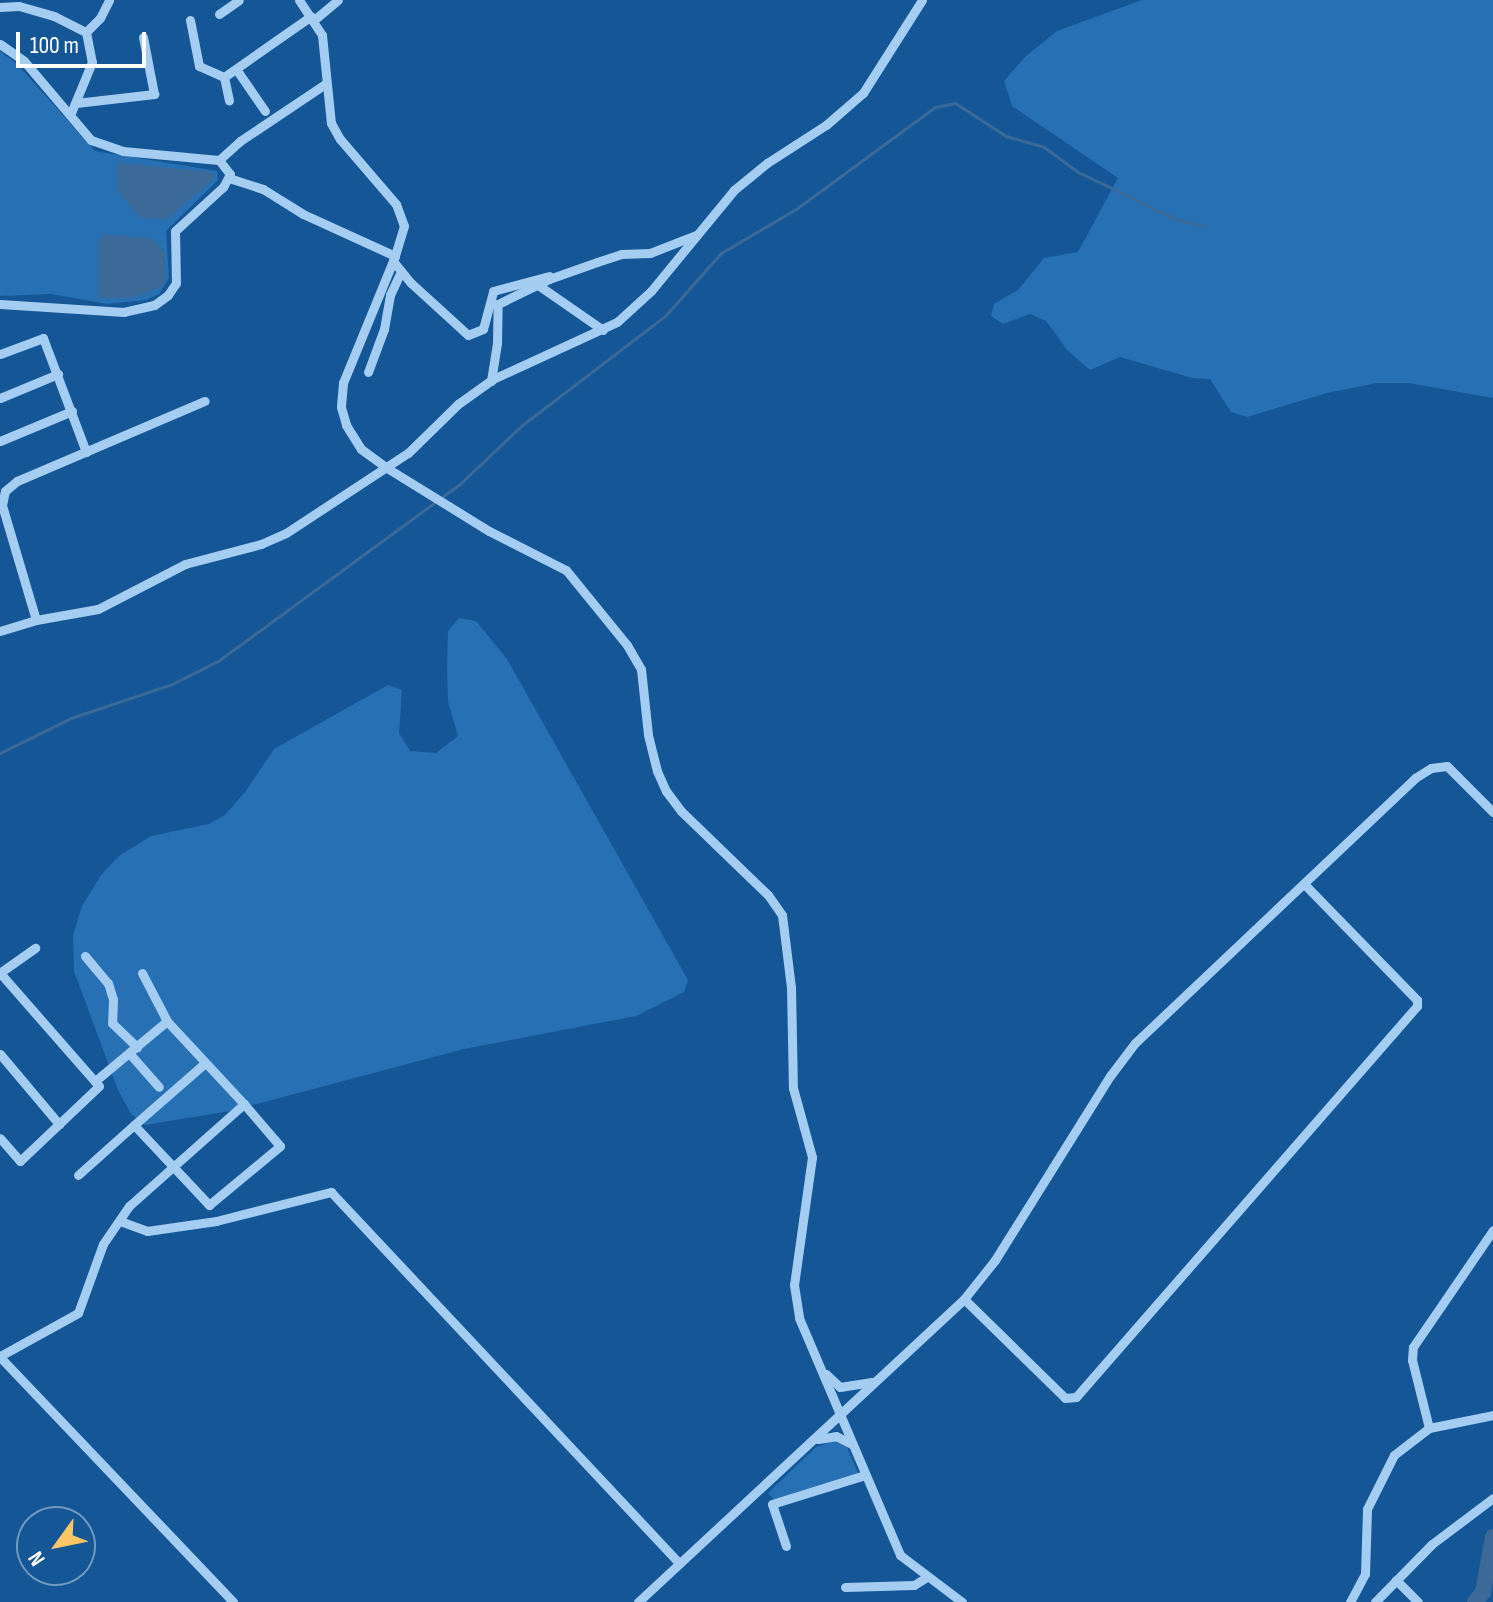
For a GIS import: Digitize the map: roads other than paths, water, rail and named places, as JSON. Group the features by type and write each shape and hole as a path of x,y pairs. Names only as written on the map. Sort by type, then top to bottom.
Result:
{"street":[{"path":"86,32 100,18 109,0"},
{"path":"219,14 239,0"},
{"path":"299,0 312,18 326,50 325,84 331,123 340,139 401,214 403,235 343,383 341,398 346,425 354,441 387,468 489,531 566,570 627,645 641,669 648,735 657,771 666,791 681,811 768,895 782,915 791,987 793,1088 812,1157 794,1285 795,1300 819,1365 900,1555 962,1602"},
{"path":"224,77 338,0"},
{"path":"0,631 36,620 98,609 185,564 261,544 286,533 408,453 458,404 491,381 603,330 637,306 696,235 752,175 826,125 863,93 922,0"},
{"path":"0,7 20,3 86,32"},
{"path":"190,20 199,66 224,77"},
{"path":"70,115 92,62 86,32"},
{"path":"76,103 154,94 143,37"},
{"path":"0,44 24,61 91,140 106,148 219,160 228,168 229,178"},
{"path":"236,69 265,111"},
{"path":"224,77 229,100"},
{"path":"219,160 240,141 325,84"},
{"path":"229,178 263,189 303,214 394,259 401,271 459,330 475,335 483,329 493,291 544,276 560,277"},
{"path":"0,304 124,312 154,305 168,295 176,283 172,251 175,231 229,178"},
{"path":"491,381 497,343 498,304 538,285 621,254 650,253 696,235"},
{"path":"368,372 384,329 390,295 401,271"},
{"path":"538,285 603,330"},
{"path":"0,354 43,338 86,452"},
{"path":"0,398 58,374"},
{"path":"36,620 2,505 2,490 205,401"},
{"path":"0,441 72,411"},
{"path":"638,1602 964,1299 995,1260 1110,1076 1135,1043 1415,778 1431,768 1447,766 1493,812"},
{"path":"964,1299 1065,1398 1076,1397 1417,1006 1417,1000 1304,884"},
{"path":"0,1138 20,1161 99,1086 1,972 35,948"},
{"path":"85,956 108,983 113,999 112,1023 159,1087"},
{"path":"134,1125 209,1205 280,1146 167,1021 142,973"},
{"path":"95,1081 167,1021"},
{"path":"0,1054 59,1124"},
{"path":"78,1175 205,1063"},
{"path":"233,1602 0,1356 78,1313 103,1244 129,1206 244,1104"},
{"path":"120,1221 147,1231 216,1221 331,1192 679,1563"},
{"path":"1429,1428 1412,1360 1413,1347 1493,1230"},
{"path":"819,1365 840,1387 861,1386 880,1379"},
{"path":"1350,1602 1365,1574 1369,1501 1394,1455 1429,1428 1493,1415"},
{"path":"811,1442 836,1436 854,1447"},
{"path":"786,1546 772,1504 865,1475"},
{"path":"1375,1602 1432,1544 1493,1498"},
{"path":"845,1587 914,1585 927,1577"},
{"path":"1396,1580 1418,1602"}],"waterway":[{"path":"0,753 71,718 172,684 218,661 460,484 521,426 666,315 721,253 796,209 935,107 955,103 1006,136 1044,147 1078,172 1178,220 1206,226"},
{"path":"1475,1602 1483,1592 1493,1537"}]}
